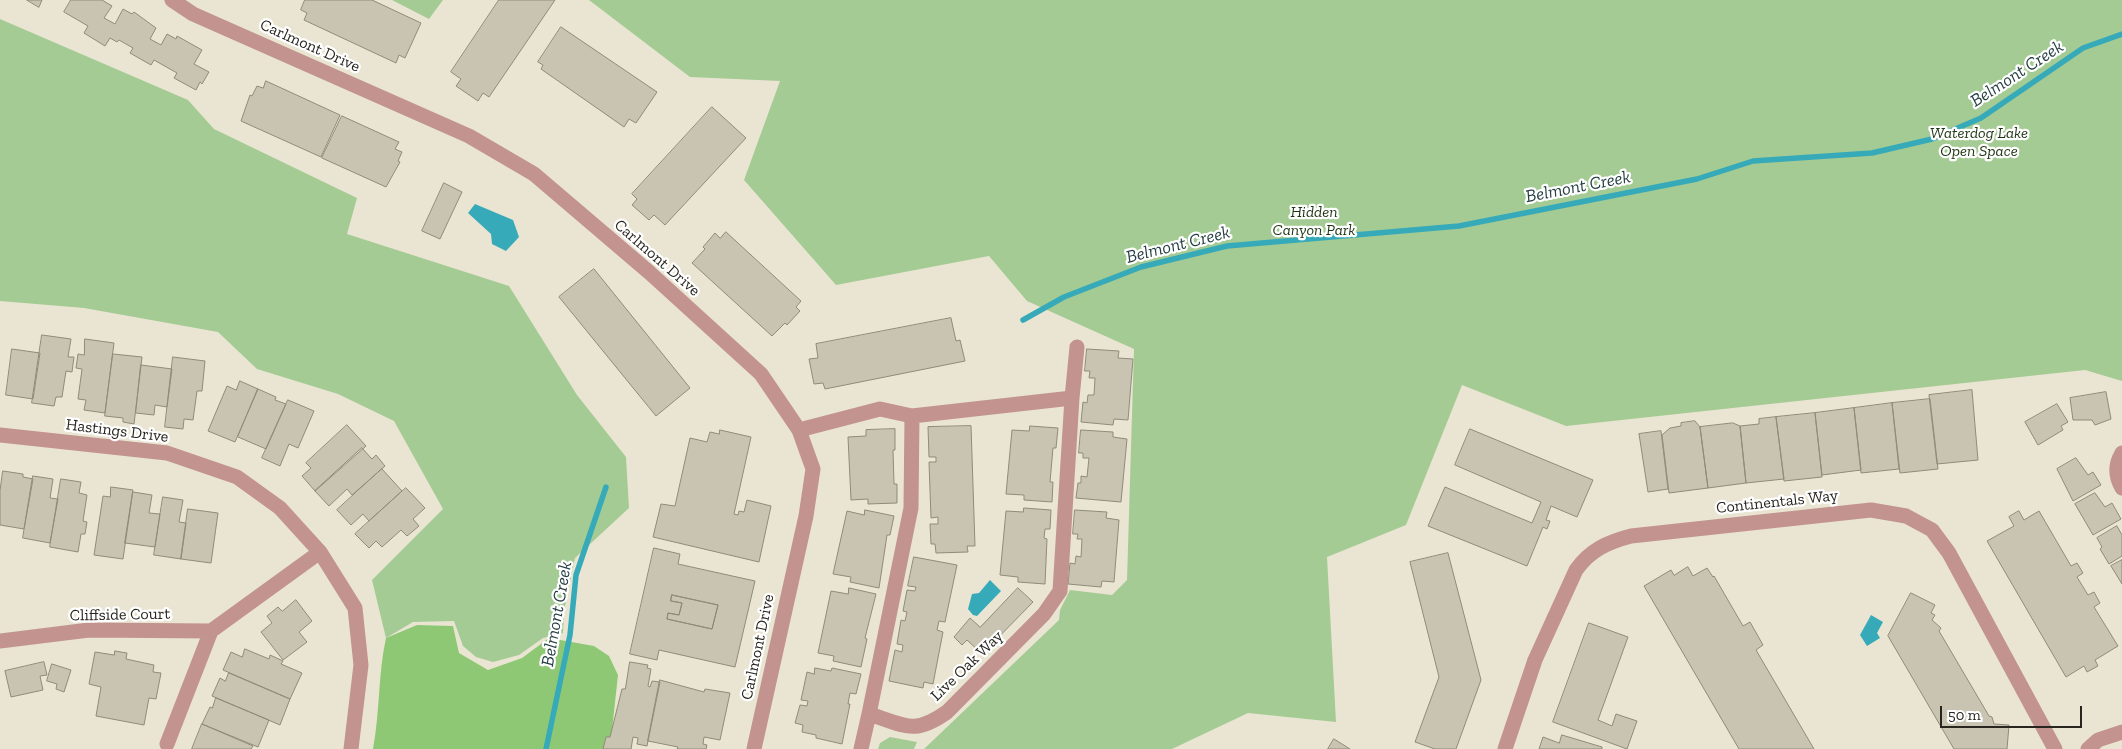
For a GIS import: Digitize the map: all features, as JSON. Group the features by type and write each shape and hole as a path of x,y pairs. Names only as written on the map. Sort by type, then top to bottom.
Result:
{"street":[{"name":"Carlmont Drive","path":"172,0 193,14 469,136 534,174 650,272 761,374 799,430 813,469 806,516 754,749"},
{"name":"Live Oak Way","path":"869,714 909,726 929,725 947,712 1050,608 1060,591 1077,346"},
{"path":"799,430 880,410 912,416 1072,398"},
{"path":"861,749 911,508 912,416"},
{"name":"Hastings Drive","path":"0,435 167,453 237,477 280,508 320,552 355,608 361,665 351,749"},
{"path":"2122,453 2116,464 2116,473 2122,488"},
{"name":"Continentals Way","path":"1505,749 1535,660 1576,570 1584,559 1599,547 1631,536 1871,510 1906,516 1932,530 1954,561 2055,749"},
{"path":"167,744 211,631 320,552"},
{"name":"Cliffside Court","path":"0,641 89,630 211,631"},
{"path":"2088,749 2098,740 2122,732"}],"green space":[{"path":"392,0 443,0 429,19"},
{"name":"Hidden Canyon Park","path":"589,0 2122,0 2122,381 2085,370 1566,426 1462,385 1406,525 1327,557 1336,722 1248,713 1172,749 924,749 1059,620 1060,610 1070,590 1112,595 1127,580 1134,349 1027,301 989,256 836,285 744,180 780,81 690,77"},
{"path":"0,19 188,100 214,129 357,198 347,234 509,286 577,395 626,457 629,508 575,558 564,611 563,633 543,638 519,655 493,662 476,657 463,646 454,621 413,622 386,638 372,580 443,509 394,421 338,394 257,369 218,332 84,308 0,301"},
{"path":"417,625 453,626 459,653 488,670 522,658 549,638 594,646 609,656 618,675 610,749 373,749 386,638"},
{"path":"890,737 917,742 914,749 878,749 880,743"}],"water":[{"path":"475,204 513,220 519,237 506,251 492,244 491,234 468,213"},
{"path":"990,580 1001,591 977,616 973,615 968,609 972,594 979,593"},
{"path":"1871,615 1883,622 1877,633 1880,638 1867,646 1860,635"}],"building":[{"path":"27,0 42,0 39,7"},
{"path":"71,0 102,0 112,6 104,18 115,24 123,9 132,14 134,12 156,28 150,39 161,45 167,34 176,39 177,36 202,50 194,64 209,72 196,90 174,78 177,73 154,60 151,65 130,53 133,48 119,40 117,42 110,38 105,46 84,33 88,26 64,12"},
{"path":"305,0 372,0 421,23 405,58 399,55 396,63 304,20 307,13 301,10"},
{"path":"499,0 555,0 489,97 483,93 478,101 456,86 461,79 451,72"},
{"path":"561,27 657,92 636,123 629,119 624,127 541,69 543,65 538,62"},
{"path":"266,81 340,115 321,157 241,121 250,95 252,96 257,86 263,88"},
{"path":"712,107 746,138 665,225 654,215 649,220 632,205 637,199 632,194"},
{"path":"342,116 399,142 395,149 402,152 398,161 400,162 386,187 322,158"},
{"path":"444,183 462,192 440,239 422,231"},
{"path":"726,232 801,301 796,307 800,311 787,325 785,323 772,336 692,263 705,249 703,247 715,233 720,238"},
{"path":"594,269 690,388 656,416 559,297"},
{"path":"951,318 956,341 960,340 965,361 825,389 823,383 814,384 809,359 818,358 816,344"},
{"path":"42,335 71,339 68,357 74,357 72,372 66,371 62,397 56,397 54,406 32,403"},
{"path":"85,339 114,343 105,413 84,410 86,400 78,399 82,369 76,368 78,354 84,355"},
{"path":"12,349 40,353 33,399 6,395"},
{"path":"1087,349 1119,351 1118,358 1133,359 1128,420 1114,419 1113,425 1081,422 1083,402 1087,403 1088,395 1094,395 1095,378 1089,378 1090,371 1085,371"},
{"path":"113,354 142,357 134,424 123,422 123,418 105,416"},
{"path":"173,357 205,361 202,391 197,391 193,420 184,419 183,429 165,427"},
{"path":"141,365 172,369 167,407 155,405 154,415 136,413"},
{"path":"240,381 258,389 235,442 208,431 227,386 236,390"},
{"path":"258,389 276,397 275,400 286,404 266,449 238,437"},
{"path":"1972,390 1978,460 1937,464 1929,395"},
{"path":"2106,392 2111,419 2095,425 2092,420 2073,420 2070,398"},
{"path":"1930,399 1938,469 1900,473 1892,403"},
{"path":"288,400 314,411 298,448 289,444 280,466 262,458"},
{"path":"1892,403 1899,469 1861,473 1854,408"},
{"path":"2057,404 2068,422 2061,426 2063,430 2038,445 2025,422"},
{"path":"1854,408 1861,470 1822,475 1815,413"},
{"path":"1815,413 1822,477 1784,481 1776,417"},
{"path":"1776,417 1784,479 1746,483 1740,426 1759,424 1759,419"},
{"path":"1695,421 1700,427 1708,488 1669,493 1662,435 1670,428 1681,426 1681,423"},
{"path":"1733,423 1740,426 1746,483 1708,488 1700,427"},
{"path":"347,425 366,446 315,491 302,476 311,468 306,463"},
{"path":"971,426 975,546 967,546 968,552 936,553 935,544 931,544 930,524 938,524 938,517 931,518 929,462 936,462 936,457 929,457 928,427"},
{"path":"1030,426 1058,428 1056,448 1053,448 1050,482 1053,482 1052,502 1024,500 1024,495 1006,494 1012,430 1029,431"},
{"path":"895,429 895,450 893,450 894,484 897,484 897,503 868,504 868,499 851,500 848,437 866,436 866,430"},
{"path":"1470,429 1593,480 1577,517 1551,506 1546,520 1550,521 1547,529 1543,527 1527,566 1428,526 1445,487 1532,523 1541,502 1455,465"},
{"path":"720,430 751,437 734,514 738,515 739,511 744,512 747,500 771,506 759,562 653,537 661,504 675,506 690,438 707,442 710,432 719,434"},
{"path":"1081,430 1113,432 1113,437 1127,439 1121,502 1076,498 1078,483 1081,483 1081,476 1087,477 1089,458 1083,458 1083,453 1079,453"},
{"path":"1661,431 1668,489 1648,492 1639,434"},
{"path":"362,448 372,459 376,455 385,466 352,495 347,489 329,506 315,491"},
{"path":"2076,458 2088,475 2093,472 2101,485 2073,501 2057,469"},
{"path":"382,469 402,491 369,521 363,514 351,525 337,510"},
{"path":"3,471 23,474 23,477 33,479 24,529 0,525 0,491"},
{"path":"33,476 53,479 50,498 58,499 50,543 23,538"},
{"path":"61,479 81,482 79,493 87,495 83,521 87,522 85,534 81,534 78,552 50,547"},
{"path":"111,487 133,490 123,559 94,555 103,496 110,497"},
{"path":"406,488 425,508 413,519 419,526 407,536 401,530 382,547 376,541 369,548 355,534"},
{"path":"133,492 152,495 149,513 160,514 155,547 125,543"},
{"path":"2095,493 2105,507 2112,503 2121,519 2093,535 2075,504"},
{"path":"163,497 183,500 179,522 186,523 181,559 154,555"},
{"path":"1024,508 1051,510 1050,529 1045,529 1044,538 1047,539 1045,584 1018,582 1018,577 1000,575 1006,511 1023,512"},
{"path":"188,509 218,513 211,563 181,559"},
{"path":"865,510 894,516 890,535 887,535 879,588 850,582 851,577 833,574 847,511 864,515"},
{"path":"1075,510 1107,512 1106,518 1119,520 1114,582 1102,581 1101,587 1068,584 1070,563 1075,564 1076,556 1081,557 1082,539 1077,539 1078,534 1073,534"},
{"path":"2019,511 2024,520 2039,511 2071,566 2077,563 2083,573 2077,577 2088,595 2094,592 2100,603 2094,607 2118,646 2095,660 2098,666 2087,672 2084,666 2066,677 1987,541 2014,526 2009,517"},
{"path":"2117,526 2122,535 2122,556 2109,564 2100,549 2102,547 2097,538"},
{"path":"654,548 680,554 678,564 755,581 735,667 659,650 657,660 630,654","holes":["672,595 718,605 712,629 667,619 668,613 679,615 682,603 671,601"]},
{"path":"1448,553 1481,680 1456,749 1435,749 1415,742 1439,677 1410,562"},
{"path":"914,557 957,565 945,622 939,621 937,630 943,632 933,684 924,682 923,688 889,681 895,650 902,652 903,645 897,644 901,620 905,621 907,612 903,611 907,590 915,591 916,587 908,586"},
{"path":"2122,560 2122,584 2111,566"},
{"path":"1688,567 1693,576 1707,568 1714,576 1743,626 1750,622 1763,645 1756,650 1814,749 1739,749 1644,586 1671,570 1674,575"},
{"path":"849,588 876,594 865,638 867,639 861,667 833,661 834,656 818,653 831,591 848,594"},
{"path":"1018,588 1033,602 982,654 967,640 962,645 954,637 970,618 980,627"},
{"path":"1911,593 1935,605 1931,613 1935,615 1932,620 1941,628 1939,631 1989,716 1992,717 1994,724 2009,725 2007,749 1954,749 1888,636"},
{"path":"672,595 718,605 712,629 667,619 668,613 679,615 682,603 671,601"},
{"path":"296,600 312,621 299,632 307,642 283,660 261,632 272,623 267,616 278,607 282,611"},
{"path":"1589,623 1628,637 1598,720 1612,726 1616,714 1637,721 1627,749 1553,722"},
{"path":"245,649 269,659 270,655 283,661 281,664 302,673 290,699 223,670 231,652 242,657"},
{"path":"115,651 127,653 126,659 154,665 153,672 161,673 156,699 149,698 144,725 96,716 101,687 89,684 95,652 114,655"},
{"path":"44,662 47,675 40,676 43,690 11,697 5,671"},
{"path":"630,662 648,665 647,668 651,669 648,686 650,687 652,681 660,682 647,746 637,744 638,738 633,737 631,749 603,749 606,737 610,737 622,689 625,689"},
{"path":"52,664 71,670 64,692 56,689 57,684 47,681"},
{"path":"815,668 831,671 832,668 861,674 856,694 850,693 848,704 850,704 842,744 816,738 816,735 802,732 803,725 795,723 800,705 807,706 808,701 801,700 807,672 814,674"},
{"path":"229,673 290,699 280,725 212,696 220,678 225,681"},
{"path":"660,680 704,692 705,689 730,693 720,740 704,737 703,744 707,745 706,749 677,749 678,747 648,741"},
{"path":"216,698 269,720 258,747 202,724"},
{"path":"202,724 253,746 251,749 192,749"},
{"path":"1562,735 1602,747 1602,749 1539,749 1543,737 1559,743"},
{"path":"1334,739 1350,749 1328,749"}],"waterway":[{"name":"Belmont Creek","path":"1023,320 1064,297 1141,267 1227,246 1459,226 1697,179 1753,161 1872,153 1932,139 1981,118 2083,48 2122,34"},
{"name":"Belmont Creek","path":"546,749 570,635 576,575 606,487"}],"park label":[{"name":"Waterdog Lake Open Space","path":"1979,142"}]}
